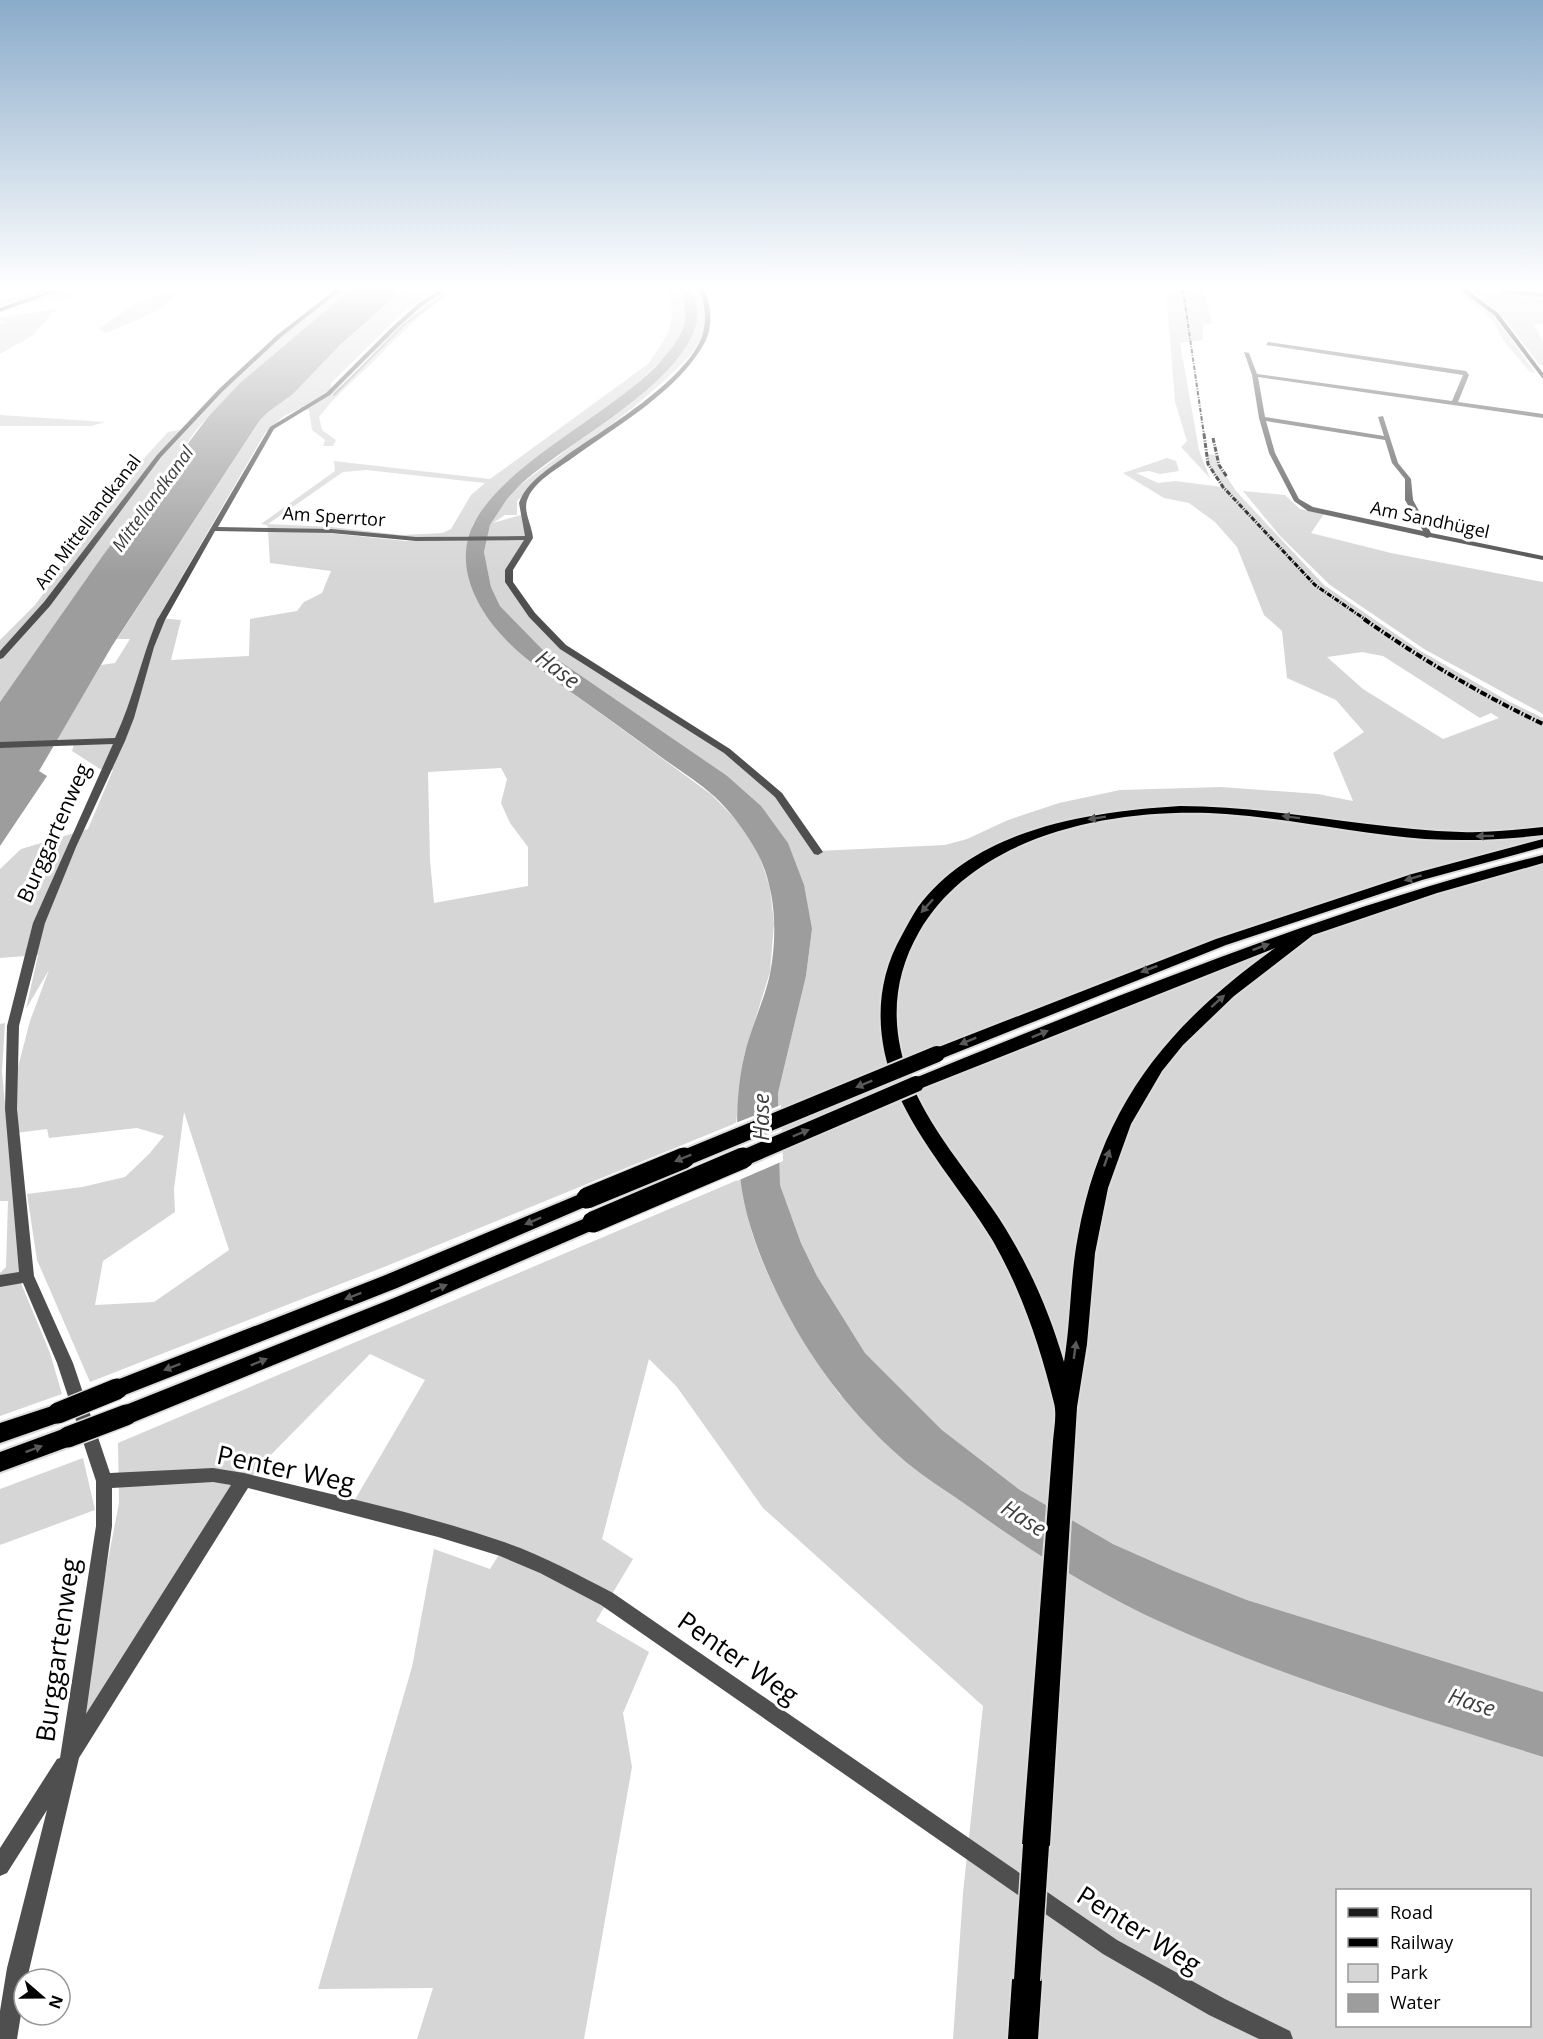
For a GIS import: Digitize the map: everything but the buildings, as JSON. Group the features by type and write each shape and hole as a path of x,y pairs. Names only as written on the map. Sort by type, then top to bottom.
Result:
{"highway":[{"path":"1066,1407 1038,1312 1020,1273 998,1234 932,1135 904,1087 898,1070 888,1035 887,1000 893,969 904,942 921,912 942,889 967,868 994,852 1053,829 1122,814 1190,809 1225,810 1477,837 1543,831"},
{"path":"0,1433 58,1413 390,1282 937,1054 1221,942 1417,877 1543,843"},
{"path":"0,1462 126,1415 401,1304 947,1072 1150,990 1312,929 1432,890 1543,859"},
{"path":"1023,2039 1066,1407 1077,1344 1082,1273 1090,1222 1101,1175 1135,1096 1155,1068 1202,1016 1228,992 1312,929"}],"street":[{"name":"Am Mittellandkanal","path":"0,656 47,604 159,456 226,385"},
{"path":"120,741 151,642 161,620 249,465 272,428 328,394 337,385"},
{"path":"664,385 548,474 524,497 522,504 528,538 509,570 509,582 532,615 563,647 727,751 779,795 818,852"},
{"path":"1257,385 1262,418 1388,439"},
{"path":"1325,385 1543,416"},
{"path":"1454,404 1462,385"},
{"path":"1381,417 1395,463 1408,479 1409,500 1428,536"},
{"name":"Am Sandhügel","path":"1262,418 1272,453 1296,500 1311,509 1428,536 1543,558"},
{"name":"Am Sperrtor","path":"213,529 330,531 396,538 528,538"},
{"name":"Burggartenweg","path":"0,745 120,741 67,854 39,923 13,1026 11,1109 27,1276 65,1363 104,1481 104,1526 70,1756 18,1968 6,2039"},
{"path":"0,1281 27,1276"},
{"name":"Penter Weg","path":"104,1481 213,1475 244,1480 438,1529 502,1549 546,1568 607,1599 1110,1947 1217,2007 1282,2039"},
{"path":"0,1866 244,1480"}],"green space":[{"path":"226,385 244,385 197,429 0,702 0,640 35,605 137,466 168,432 184,429"},
{"path":"301,385 331,385 331,393 341,385 349,385 319,417 322,430 336,440 333,446 323,446 325,440 312,430 309,410 301,408 284,416 265,433 158,618 181,620 171,660 249,656 250,619 297,611 304,602 322,593 331,571 270,563 268,531 328,533 406,541 469,539 466,553 468,571 544,672 712,795 740,824 759,854 770,888 774,924 770,972 744,1056 736,1123 384,1267 90,1382 37,1260 27,1194 82,1187 125,1177 164,1136 137,1128 49,1138 47,1129 16,1133 17,1071 30,1021 49,970 26,1009 38,955 0,958 0,869 21,849 88,829 113,770 100,769 72,751 75,741 56,741 101,665 115,663 130,639 117,639 260,420 267,412","holes":["501,768 507,779 501,803 510,823 528,847 528,886 434,903 430,860 428,772","184,1112 229,1250 154,1302 95,1305 103,1261 175,1212 174,1189"]},
{"path":"619,385 635,385 504,485 473,524 470,536 404,538 268,528 267,525 261,524 335,471 334,461 490,479","holes":["366,470 485,483 471,495 451,529 443,533 402,535 331,527 268,524 343,472"]},
{"path":"648,385 659,385 535,484 517,501 517,515 505,515 493,523 524,514 529,533 510,570 509,582 563,647 727,751 779,795 818,851 945,845 967,839 1008,820 1059,803 1120,790 1221,787 1318,794 1353,801 1333,753 1364,732 1336,700 1287,678 1282,631 1264,615 1237,547 1215,522 1189,503 1164,498 1123,473 1167,458 1176,461 1179,471 1160,474 1149,471 1136,473 1158,483 1175,481 1222,487 1208,464 1207,454 1216,455 1219,465 1236,491 1324,585 1419,650 1508,701 1543,718 1543,843 1304,914 897,1070 904,1087 1237,956 1543,859 1543,1692 1247,1600 1113,1544 1020,1490 942,1430 865,1353 817,1276 801,1243 780,1185 778,1093 806,976 812,929 726,775 542,649 500,606 491,587 484,552 490,525 507,499 519,486 643,392","holes":["1362,652 1383,656 1480,718 1491,713 1499,718 1443,739 1363,689 1327,657"]},
{"path":"1174,385 1187,385 1199,450 1210,478 1181,447 1187,441 1175,402"},
{"path":"0,415 105,422 91,426 0,426"},
{"path":"1243,491 1285,495 1300,509 1324,514 1311,533 1391,553 1543,582 1543,714 1424,649 1330,585 1280,536"},
{"path":"5,1023 2,1071 21,1283 50,1353 62,1394 0,1416 0,1273 6,1267 8,1201 0,1201 0,1024"},
{"path":"740,1179 748,1219 772,1283 803,1340 840,1395 1342,1693 1543,1757 1543,2039 953,2039 963,1893 983,1706 763,1508 677,1387 649,1359 602,1539 633,1559 596,1621 649,1652 623,1713 632,1767 584,2039 417,2039 433,1988 318,1989 412,1667 434,1549 490,1569 502,1550 350,1508 425,1380 370,1354 257,1469 70,1756 119,1503 118,1443"},
{"path":"83,1458 95,1510 0,1545 0,1489"}],"water":[{"name":"Mittellandkanal","path":"238,385 301,385 260,420 112,646 39,771 47,776 0,846 0,702 104,554 208,417"},
{"name":"Hase","path":"634,385 652,385 540,469 507,499 490,525 484,552 491,587 500,606 542,649 726,775 761,806 788,843 804,885 812,929 806,976 778,1093 780,1185 801,1243 817,1276 865,1353 942,1430 1020,1490 1113,1544 1247,1600 1543,1692 1543,1757 1351,1696 1256,1662 1138,1611 1063,1569 928,1479 870,1428 823,1372 785,1309 769,1275 754,1239 741,1184 737,1138 739,1084 747,1047 770,974 774,942 771,892 761,861 741,826 714,796 538,668 505,639 491,623 470,584 466,552 474,523 493,496 520,470"}],"pier":[{"path":"781,1105 783,1161 737,1181 733,1124"}],"waterway":[{"path":"334,395 344,385"}],"railway":[{"path":"1197,385 1204,435"},
{"path":"1204,434 1208,464 1223,487 1315,585 1366,620"},
{"path":"1213,438 1219,465 1227,477"},
{"path":"1364,619 1451,675 1543,724"}]}
